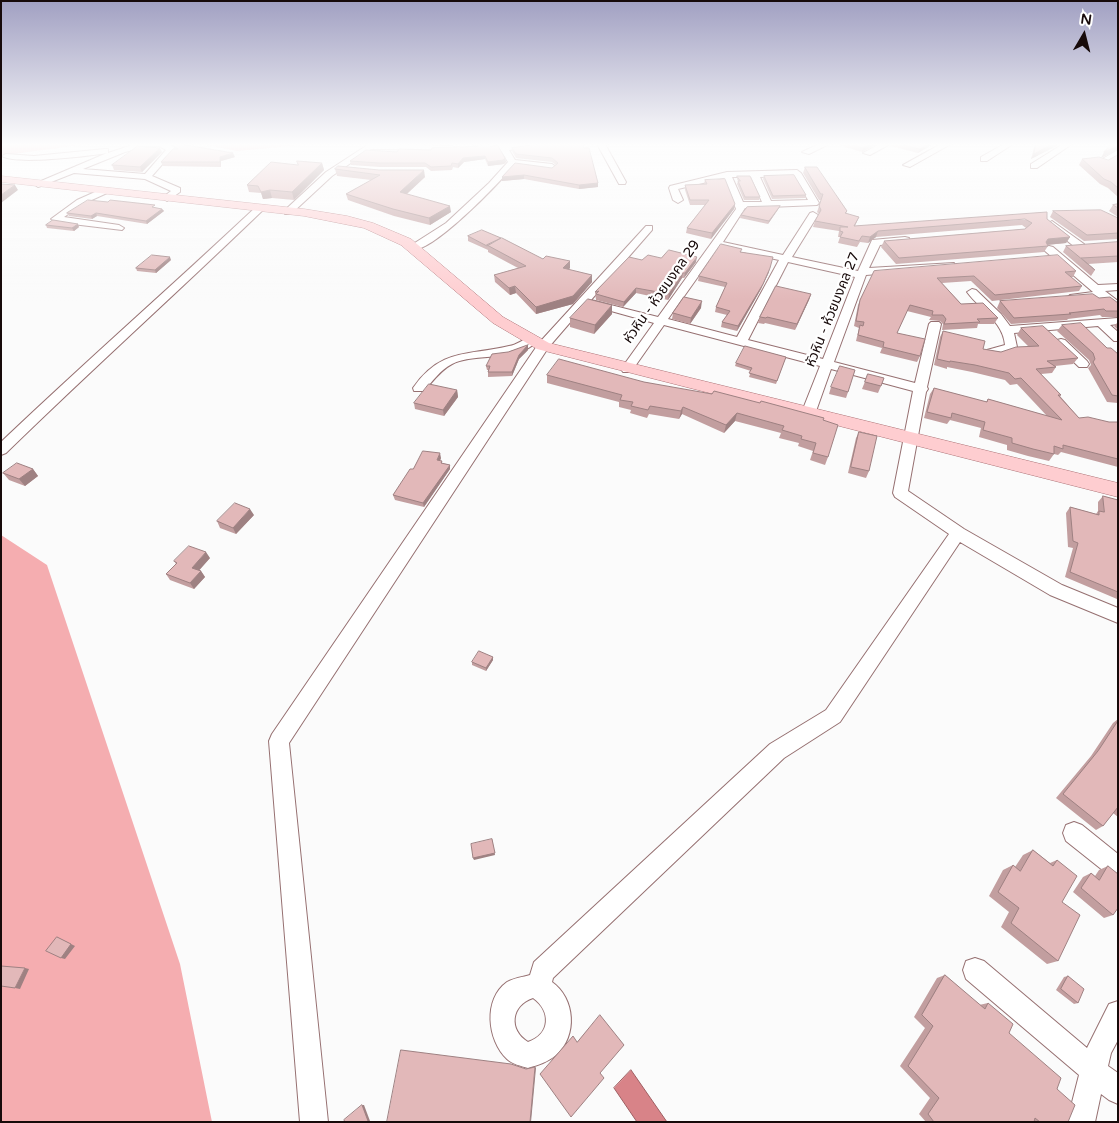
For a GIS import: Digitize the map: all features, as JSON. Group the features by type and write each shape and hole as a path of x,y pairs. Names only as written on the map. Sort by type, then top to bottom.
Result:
{"main road":[{"path":"153,196 260,208 375,226 390,232 414,248 498,320 537,344 627,369 1118,490"}],"street":[{"path":"92,196 80,202 56,219 119,228"},
{"path":"288,212 305,196"},
{"path":"414,248 449,225 480,196"},
{"path":"736,196 741,207 768,204 814,203 810,196"},
{"path":"764,196 768,204"},
{"name":"หัวหิน - ห้วยมงคล 29","path":"627,369 658,322 741,207"},
{"path":"1,450 78,376 173,291 260,208"},
{"path":"740,343 785,259 813,215"},
{"path":"1048,221 1085,246 1049,249 1118,307"},
{"path":"314,1122 279,741 537,344 584,302 649,228"},
{"name":"หัวหิน - ห้วยมงคล 27","path":"808,414 826,364 876,242 915,239"},
{"path":"715,243 785,259 862,273 960,264"},
{"path":"1037,258 1056,256"},
{"path":"1064,298 1118,287"},
{"path":"972,292 1008,330 1011,339 1011,346 1001,352 990,353"},
{"path":"584,302 922,389"},
{"path":"1008,330 1118,321"},
{"path":"1100,322 1118,338"},
{"path":"935,324 922,389 909,439 900,493 958,533 1056,590 1118,616"},
{"path":"1043,327 1083,364"},
{"path":"419,388 439,367 450,360 537,344"},
{"path":"538,987 544,971 776,751 834,716 958,533"},
{"path":"1074,833 1118,868"},
{"path":"975,970 1118,1091"},
{"path":"1081,1122 1099,1050 1118,1013"}],"shaded area":[{"path":"1,535 47,565 180,964 212,1122 1,1122"},
{"path":"631,1070 667,1122 637,1122 614,1088"}],"building":[{"path":"354,196 416,196 450,206 429,218"},
{"path":"689,196 732,196 735,204 712,233 687,228 709,200 690,200"},
{"path":"822,196 837,196 847,211 845,213 859,217 854,226 1047,212 1047,219 1070,237 1048,239 1046,242 1048,246 899,258 884,241 1025,229 1032,223 1025,219 878,231 870,237 862,236 859,241 840,237 843,232 840,231 840,227 848,227 815,221 821,210 819,206"},
{"path":"88,200 108,202 110,200 155,205 152,207 162,209 146,221 96,213 91,216 67,213"},
{"path":"780,206 769,221 741,215 747,207"},
{"path":"1101,210 1118,218 1118,233 1087,235 1053,211"},
{"path":"53,220 78,224 72,228 46,225"},
{"path":"482,230 501,238 487,246 468,236"},
{"path":"502,238 543,259 546,256 570,261 563,268 592,275 573,296 536,307 515,286 509,288 494,275 526,266 487,245"},
{"path":"1118,242 1118,256 1081,258 1095,270 1066,246"},
{"path":"721,244 742,249 740,252 773,257 763,284 738,326 722,322 730,311 716,307 727,283 699,276"},
{"path":"669,250 697,257 685,273 683,273 669,294 636,288 624,302 596,294 599,291 595,292 629,257 642,260 648,255 661,258"},
{"path":"152,255 170,257 155,270 136,268"},
{"path":"1058,255 1076,271 1065,272 1082,286 995,295 974,276 937,278 961,304 983,303 998,318 977,319 980,322 944,324 946,319 943,315 932,315 933,311 910,305 897,333 925,339 920,356 883,347 884,342 858,335 860,325 863,326 864,322 856,321 860,300 874,271"},
{"path":"776,286 811,294 797,324 760,317"},
{"path":"1093,294 1099,298 1110,297 1118,303 1118,311 1106,311 1104,309 1069,313 1071,314 1014,318 1000,301"},
{"path":"684,297 702,301 691,318 673,313"},
{"path":"588,299 612,305 595,325 570,318"},
{"path":"1081,323 1107,348 1111,348 1118,354 1118,396 1112,395 1093,362 1095,359 1093,353 1062,325"},
{"path":"1043,326 1078,358 1047,361 1056,367 1036,369 1061,395 1058,395 1079,418 1088,417 1118,422 1118,459 1063,445 1063,449 1054,446 1054,454 1033,449 1012,443 1012,438 983,430 985,422 952,413 951,418 927,412 934,388 987,402 988,399 1062,420 1021,378 1015,379 1009,373 975,365 937,359 943,331 985,341 983,349 1001,352 1016,347 1039,346 1021,328"},
{"path":"528,345 519,355 512,372 488,372 490,366 486,366 492,354 508,352"},
{"path":"745,346 786,357 777,381 749,373 752,368 736,363"},
{"path":"559,359 644,382 712,394 714,391 760,403 761,401 824,418 823,420 838,425 828,457 813,453 816,443 801,439 802,436 782,430 784,426 737,413 726,425 683,407 681,411 650,406 648,410 631,406 633,402 620,400 622,395 547,375"},
{"path":"840,366 855,370 848,392 831,387"},
{"path":"868,374 884,378 881,386 865,382"},
{"path":"429,384 457,390 443,410 414,403"},
{"path":"859,432 877,436 869,471 851,467"},
{"path":"423,451 440,453 437,460 450,465 423,503 393,495 410,469 413,469"},
{"path":"17,463 33,469 19,479 3,473"},
{"path":"1103,496 1118,500 1118,592 1070,572 1078,543 1073,541 1070,507 1099,515 1099,511 1104,512"},
{"path":"235,503 250,509 233,528 217,521"},
{"path":"189,546 206,552 192,568 201,571 190,583 166,574 177,563 174,561"},
{"path":"479,651 493,657 486,668 472,662"},
{"path":"1118,721 1118,807 1103,826 1063,794 1098,751"},
{"path":"492,839 495,853 473,858 471,844"},
{"path":"1033,850 1053,866 1057,860 1077,876 1062,902 1080,915 1058,961 1011,923 1019,908 998,892 1013,865 1020,871"},
{"path":"1108,866 1118,874 1118,908 1113,915 1081,888 1091,873 1099,880"},
{"path":"57,937 71,944 61,958 46,951"},
{"path":"1,966 25,968 15,988 1,986"},
{"path":"945,975 985,1009 988,1003 1013,1024 1009,1033 1061,1078 1057,1089 1075,1105 1068,1122 1040,1122 1035,1118 1034,1122 934,1122 928,1114 939,1098 908,1066 933,1026 922,1015"},
{"path":"1068,976 1084,989 1078,1003 1061,989"},
{"path":"600,1015 624,1045 600,1073 604,1078 571,1117 540,1074 573,1036 577,1042"},
{"path":"401,1050 511,1064 526,1069 535,1067 530,1122 387,1122"},
{"path":"362,1105 367,1122 345,1122 344,1120"}]}
